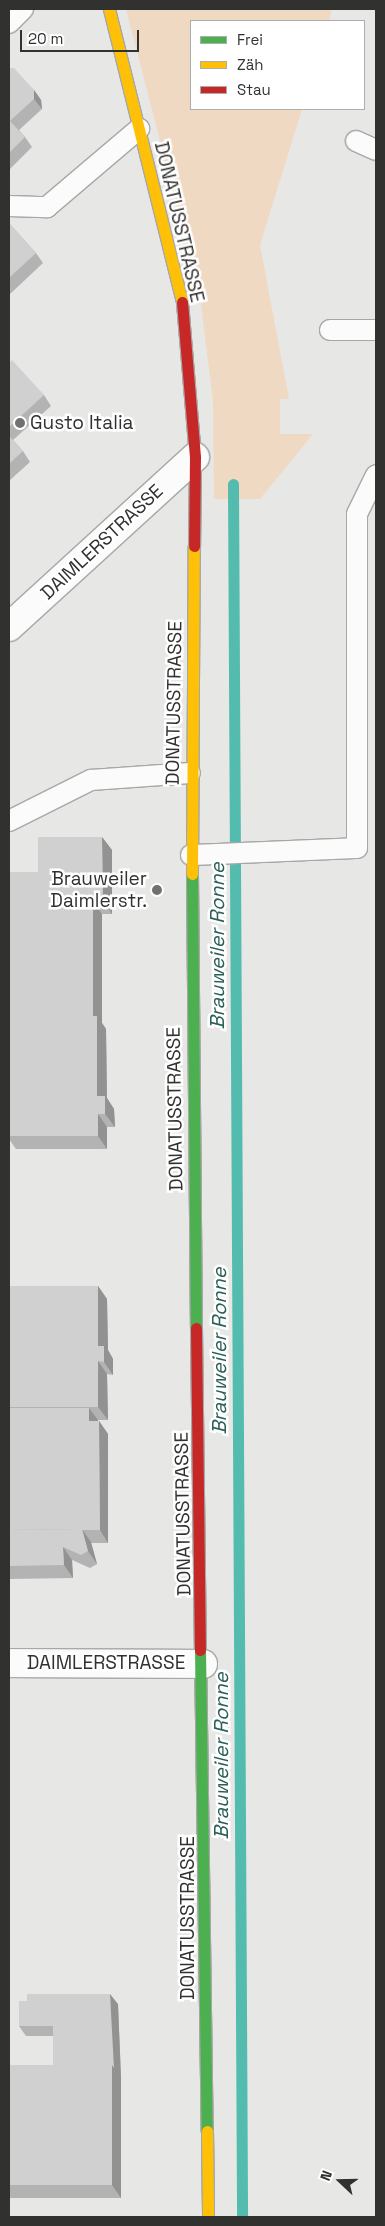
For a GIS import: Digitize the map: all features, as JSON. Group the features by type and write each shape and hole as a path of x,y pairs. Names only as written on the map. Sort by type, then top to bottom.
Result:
{"street":[{"name":"DONATUSSTRASSE","path":"109,9 181,296 195,457 190,774 203,1664 208,2217"},
{"name":"DAIMLERSTRASSE","path":"9,627 195,457"},
{"name":"DAIMLERSTRASSE","path":"9,1663 203,1664"}],"lane":[{"path":"9,23 23,9"},
{"path":"9,206 47,207 139,129"},
{"path":"356,141 376,150"},
{"path":"330,330 376,330"},
{"path":"191,856 267,854 357,848 357,514 376,475"},
{"path":"9,822 91,780 190,774"}],"shaded area":[{"path":"126,9 332,9 329,20 190,20 190,110 302,110 260,245 289,399 280,399 280,434 313,434 260,499 214,499 213,401 200,296"}],"building":[{"path":"9,68 14,68 34,90 34,99 10,121 25,137 9,153"},
{"path":"9,223 36,253 9,278"},
{"path":"12,360 44,395 9,427 9,363"},
{"path":"9,436 23,451 9,464"},
{"path":"38,837 102,837 103,901 93,901 93,1016 97,1016 97,1096 105,1096 105,1114 98,1114 98,1136 9,1136 9,872 38,872"},
{"path":"9,1286 98,1286 98,1346 104,1346 104,1362 98,1361 98,1407 9,1407"},
{"path":"9,1408 89,1408 89,1421 99,1421 100,1530 9,1530"},
{"path":"82,1529 88,1551 81,1555 63,1547 64,1565 9,1566 9,1530"},
{"path":"27,1994 110,1994 114,2068 112,2065 53,2065 53,2026 19,2026 19,2001 27,2001"},
{"path":"9,2065 112,2065 112,2185 9,2185"}],"waterway":[{"name":"Brauweiler Ronne","path":"233,484 242,2217"}],"traffic: fast":[{"path":"192,874 196,1328"},
{"path":"200,1650 207,2131"}],"traffic: slow":[{"path":"109,9 182,302"},
{"path":"192,874 194,546"},
{"path":"207,2131 208,2217"}],"traffic: jam":[{"path":"182,302 195,457 194,546"},
{"path":"196,1328 200,1650"}],"place":[{"name":"Gusto Italia","path":"20,423"},
{"name":"Brauweiler Daimlerstr.","path":"157,890"}]}
